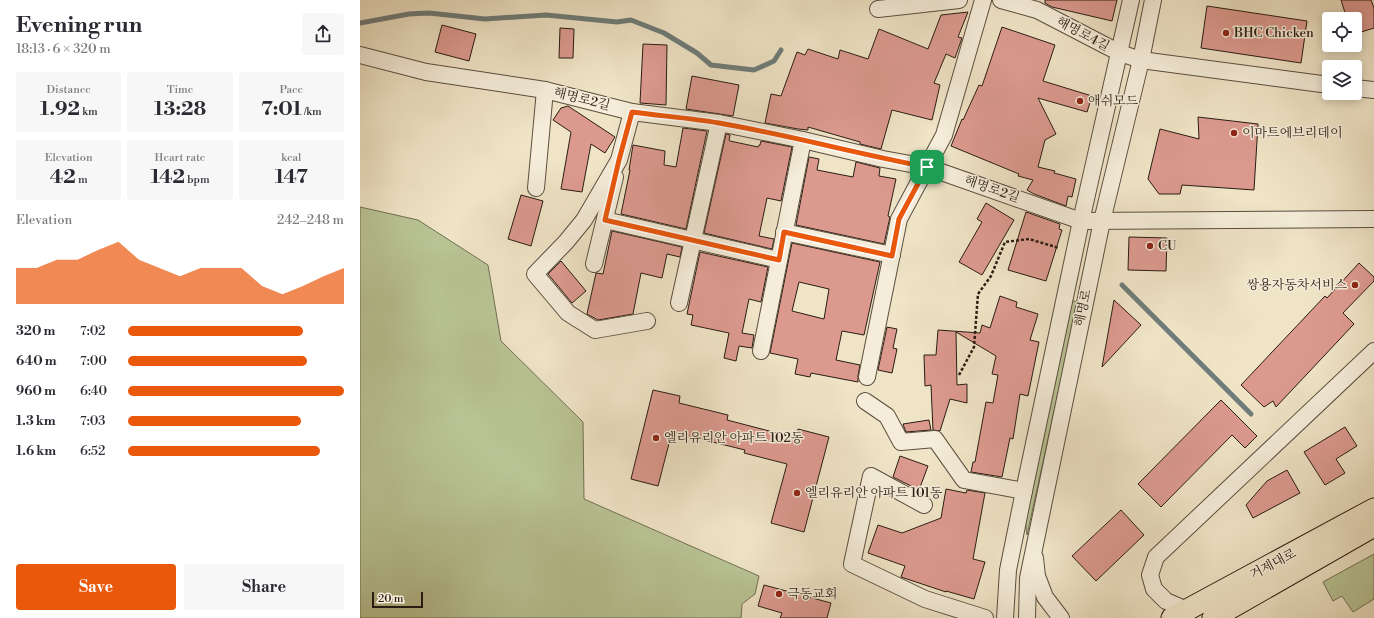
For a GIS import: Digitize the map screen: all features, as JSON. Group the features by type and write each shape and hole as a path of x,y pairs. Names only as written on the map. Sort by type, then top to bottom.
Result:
{"main road":[{"name":"거제대로","path":"1180,614 1374,509"},
{"name":"거제대로","path":"1213,618 1374,526"}],"street":[{"path":"878,9 958,0"},
{"path":"867,377 899,219 944,135 983,0"},
{"name":"해명로4길","path":"1001,0 1037,10 1120,53 1141,60 1322,84"},
{"name":"해명로","path":"1005,618 1008,570 1024,491 1081,221 1131,0"},
{"name":"해명로","path":"1027,618 1028,578 1102,221 1141,60 1153,0"},
{"name":"해명로2길","path":"360,55 426,72 546,90 632,112 719,123 803,140 883,159 927,167 1081,221 1374,219"},
{"path":"1362,89 1374,90"},
{"path":"536,188 546,90"},
{"path":"594,264 632,112"},
{"path":"679,303 719,123"},
{"path":"760,350 803,140"},
{"path":"619,160 584,220 566,242 535,274 568,312 596,330 647,321"},
{"path":"605,220 779,260"},
{"path":"784,232 892,256"},
{"path":"1180,614 1154,589 1150,575 1156,558 1374,351"},
{"path":"865,401 887,416 901,442 935,439 964,480 1024,491"},
{"path":"924,505 871,476 852,564 925,599 985,618"},
{"path":"1034,549 1038,576 1046,597 1061,618"},
{"path":"998,618 1006,592"},
{"path":"1160,618 1180,614"}],"path":[{"path":"959,376 974,347 978,294 991,276 1005,242 1029,239 1059,248"}],"green space":[{"path":"360,207 418,220 488,265 501,341 583,422 584,499 759,576 755,594 742,604 741,618 360,618"},
{"path":"1069,300 1078,302 1027,535 1024,511"},
{"path":"1374,554 1374,599 1353,612 1342,596 1333,601 1323,582"}],"building":[{"path":"1045,0 1117,0 1112,21 1052,7 1045,3"},
{"path":"1341,0 1371,0 1374,8 1374,28 1362,32 1362,12 1345,12"},
{"path":"1207,6 1307,21 1301,63 1201,48"},
{"path":"968,12 958,37 962,38 955,58 946,54 934,83 940,85 932,120 892,110 881,149 860,144 860,142 808,127 808,130 765,123 771,94 781,96 797,52 805,55 808,49 838,59 840,50 868,59 879,29 928,49 941,15"},
{"path":"442,25 476,34 469,61 435,52"},
{"path":"1002,27 1055,45 1043,81 1092,96 1087,112 1038,98 1056,134 1045,140 1038,167 1055,171 1054,173 1076,179 1072,197 1068,196 1066,206 1027,190 1033,180 1018,176 1019,174 951,146 962,119 963,120 979,85 982,86"},
{"path":"560,28 574,29 573,58 559,58"},
{"path":"643,44 667,45 666,105 640,103"},
{"path":"692,76 739,85 733,116 686,109"},
{"path":"568,106 615,137 605,153 591,144 582,192 561,189 571,132 553,120 561,108"},
{"path":"1198,117 1258,124 1254,190 1182,185 1180,194 1159,194 1148,179 1160,129 1199,139"},
{"path":"683,128 707,131 686,229 621,214 630,170 633,145 665,151 664,165 676,167"},
{"path":"726,134 730,135 730,141 758,147 761,141 792,147 781,201 767,198 759,236 774,239 772,249 704,233"},
{"path":"809,157 819,159 817,170 853,177 856,162 880,168 879,176 896,179 884,244 796,225"},
{"path":"521,195 543,201 531,246 508,239"},
{"path":"986,203 1014,220 982,275 959,262 982,222 977,219"},
{"path":"1026,212 1060,224 1059,229 1062,230 1046,281 1008,270"},
{"path":"612,231 682,247 680,257 667,254 662,278 641,273 633,314 598,320 587,314 596,273 603,274"},
{"path":"1129,237 1167,238 1166,271 1128,270"},
{"path":"792,243 880,262 864,335 842,331 836,360 860,365 858,382 811,373 810,377 795,374 798,359 770,353","holes":["799,282 829,289 824,319 792,311"]},
{"path":"700,252 768,267 761,302 749,299 742,333 754,335 752,348 739,346 736,361 724,358 729,333 691,325 693,315 687,314"},
{"path":"561,261 586,291 572,303 548,274"},
{"path":"1359,263 1374,277 1374,281 1343,313 1354,324 1276,407 1273,401 1264,407 1241,385 1325,296 1327,298"},
{"path":"1000,296 1017,302 1016,307 1038,314 1030,340 1039,342 1028,396 1020,394 1013,439 1010,438 1002,477 971,472 973,462 975,462 986,402 993,403 998,375 992,374 996,356 956,332 957,385 967,384 967,403 950,399 940,431 933,430 931,385 925,386 924,355 936,355 938,330 980,333 982,325 990,328"},
{"path":"1114,300 1141,325 1102,367"},
{"path":"887,327 897,329 893,348 897,349 892,373 878,370"},
{"path":"653,390 680,396 679,403 728,415 727,420 796,438 798,429 829,437 804,532 771,523 787,464 744,453 745,450 672,432 658,486 631,479"},
{"path":"1221,400 1257,436 1245,448 1232,435 1161,507 1138,484"},
{"path":"929,420 931,430 906,432 903,424"},
{"path":"1345,427 1357,446 1336,459 1345,473 1325,485 1304,452"},
{"path":"900,456 928,466 919,490 893,477"},
{"path":"1287,470 1300,493 1253,518 1246,505 1267,481"},
{"path":"946,489 966,493 967,490 985,493 973,559 985,562 974,599 946,592 901,577 905,566 868,553 878,525 902,533 941,518"},
{"path":"1121,510 1144,535 1096,581 1072,556"},
{"name":"극동교회","path":"764,585 831,603 827,618 780,618 782,613 758,606"}],"waterway":[{"path":"360,23 409,14 429,13 485,19 546,15 617,22 631,20 664,33 697,53 711,65 754,70 774,61 781,50"},
{"path":"1122,285 1251,414"}],"place":[{"name":"BHC Chicken","path":"1226,33"},
{"name":"애쉬모드","path":"1080,101"},
{"name":"이마트에브리데이","path":"1234,133"},
{"name":"CU","path":"1150,246"},
{"name":"쌍용자동차서비스","path":"1355,285"},
{"name":"엘리유리안 아파트 102동","path":"656,438"},
{"name":"엘리유리안 아파트 101동","path":"797,493"},
{"name":"극동교회","path":"779,594"}],"route":[{"path":"632,112 719,123 803,140 883,159 927,167 899,219 892,256 784,232 779,260 605,220 632,112"}]}
